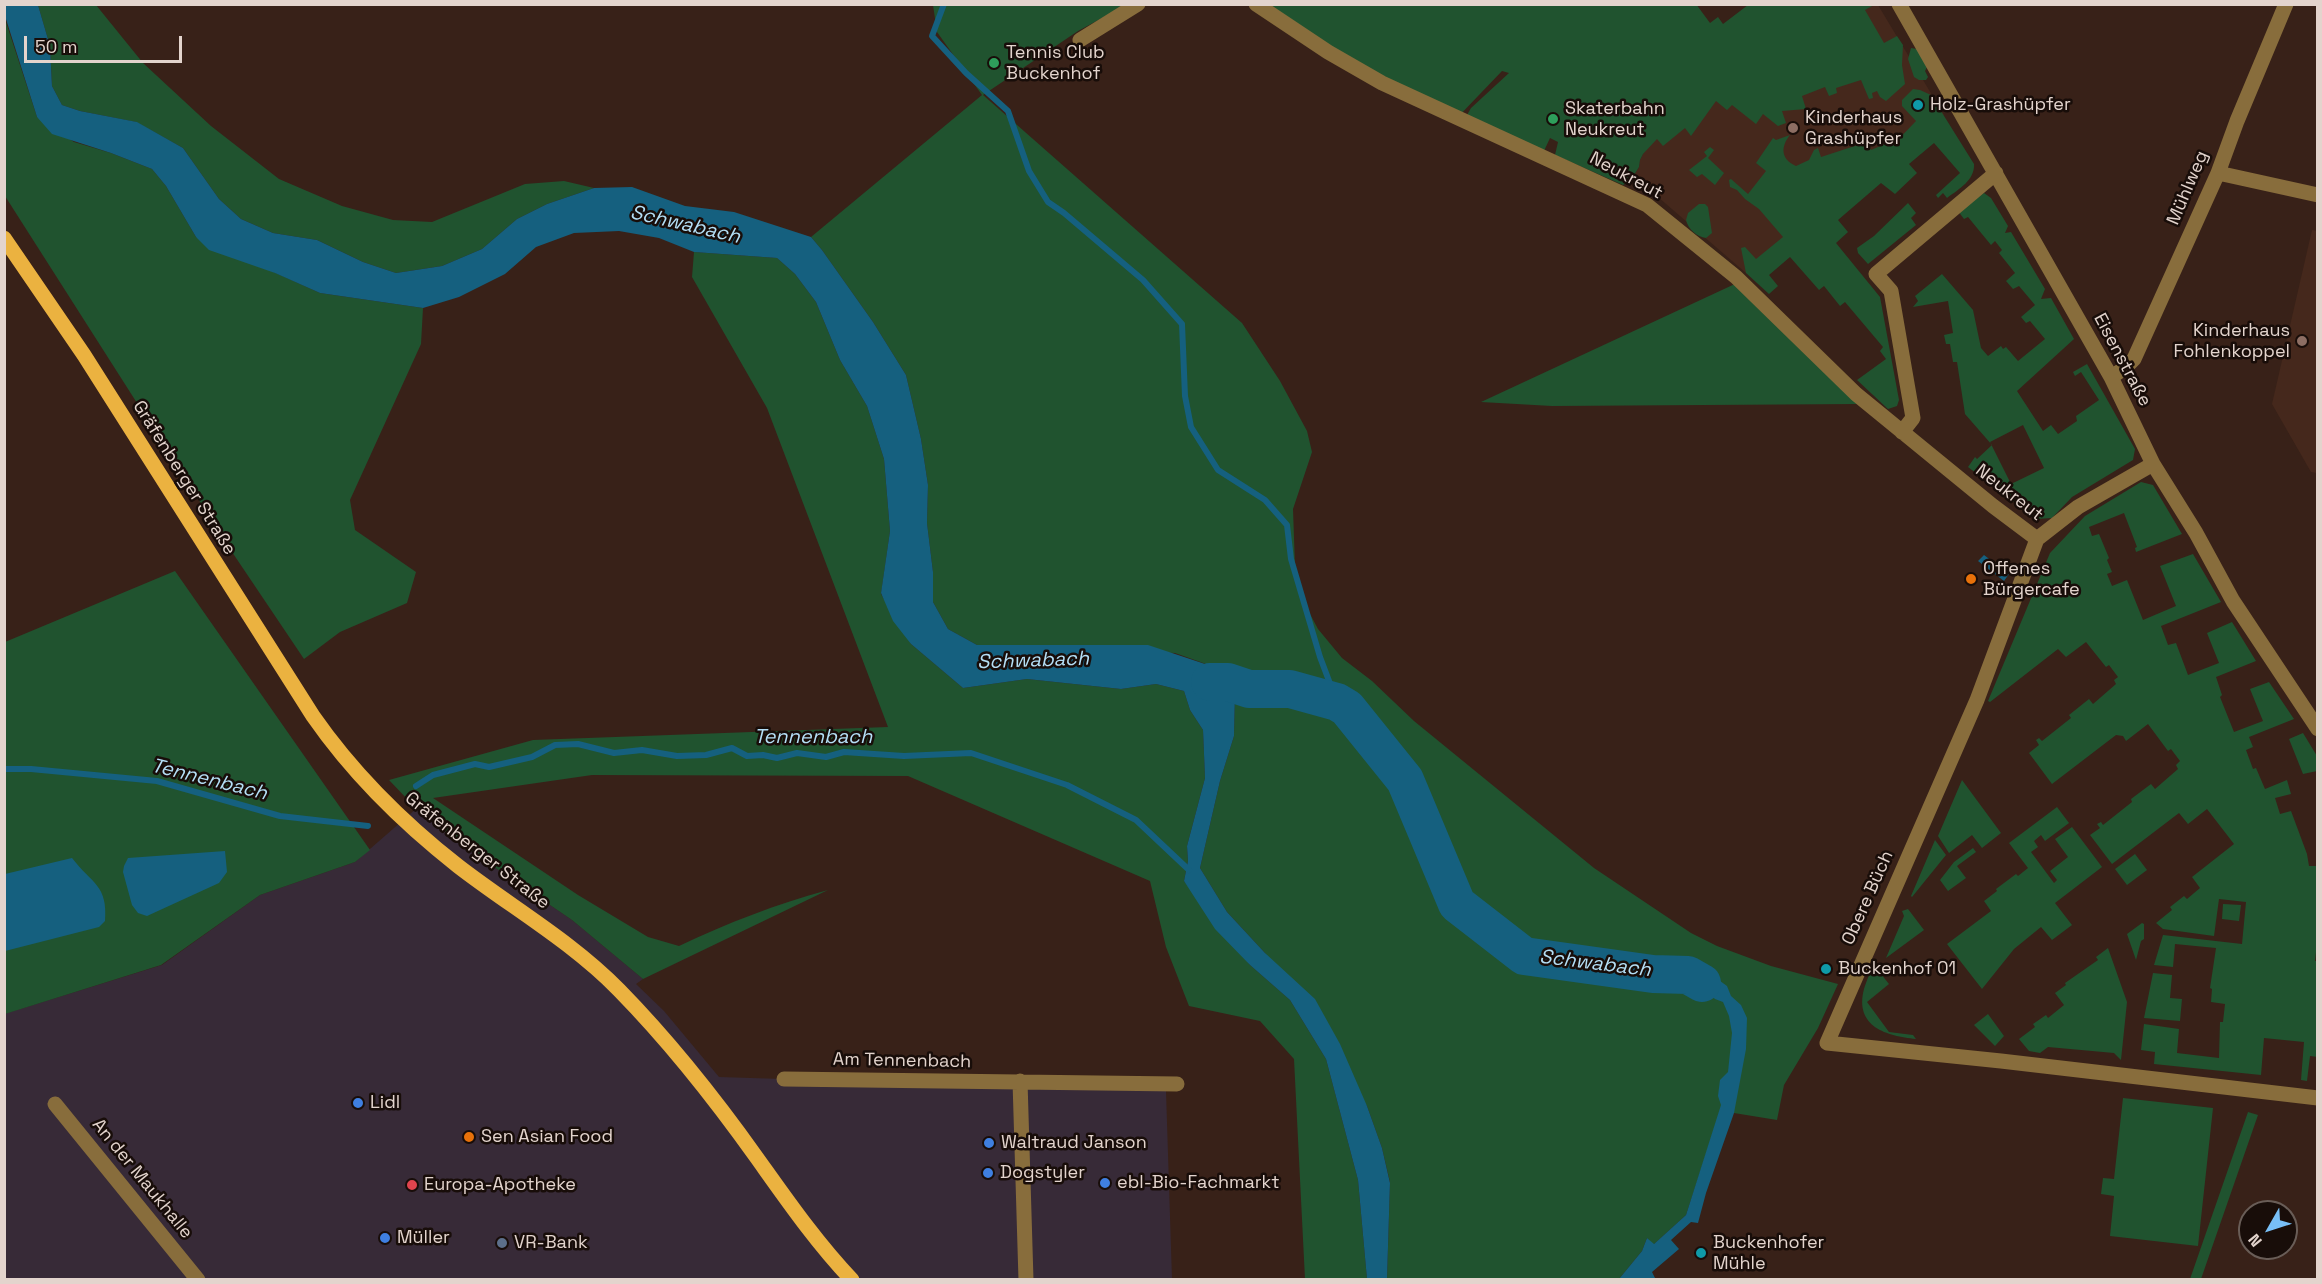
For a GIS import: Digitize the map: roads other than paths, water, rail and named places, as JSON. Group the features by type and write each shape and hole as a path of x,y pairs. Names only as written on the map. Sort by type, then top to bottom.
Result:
{"main road":[{"name":"Gräfenberger Straße","path":"4,238 90,365 313,716 352,768 414,830 459,866 582,956 619,990 693,1072 757,1157 799,1218 852,1280"}],"street":[{"path":"1080,40 1138,4"},
{"name":"Neukreut","path":"1256,4 1328,52 1382,83 1647,205 1736,277 1856,394 2037,539"},
{"name":"Eisenstraße","path":"1899,4 2111,377 2153,464 2196,533 2233,601 2318,729"},
{"name":"Mühlweg","path":"2111,377 2125,368 2133,359 2218,173 2236,121 2286,4"},
{"path":"1902,432 1913,418 1890,291 1876,274 1996,173"},
{"path":"2218,173 2318,195"},
{"path":"2037,539 2078,507 2153,464"},
{"name":"Obere Büch","path":"2037,539 1977,700 1827,1043 2318,1098"},
{"name":"Am Tennenbach","path":"784,1079 1177,1084"},
{"path":"1020,1081 1026,1280"},
{"name":"An der Maukhalle","path":"55,1104 198,1280"}],"water":[{"path":"4,5 38,5 50,46 52,86 62,105 80,111 137,122 183,148 219,199 241,219 273,233 317,240 363,262 396,273 442,266 482,249 517,219 547,204 594,188 632,187 685,206 734,212 811,237 873,322 906,375 921,439 928,485 927,523 933,572 933,602 948,629 977,645 1148,645 1220,669 1235,694 1234,736 1220,781 1200,868 1227,912 1265,953 1315,999 1340,1044 1367,1106 1382,1148 1390,1183 1387,1279 1367,1279 1358,1180 1326,1059 1290,1000 1250,965 1215,929 1184,881 1188,861 1187,846 1205,778 1203,730 1190,710 1184,691 1156,684 1121,689 1027,679 963,688 911,644 893,621 881,593 890,531 884,459 867,406 840,360 816,302 795,274 777,258 694,252 659,238 619,231 574,233 536,247 505,274 459,297 423,308 320,293 275,273 209,250 196,237 166,186 152,169 52,134 37,117 5,16"},
{"path":"1984,555 2009,574 2004,581 1978,561"},
{"path":"225,851 227,872 219,883 147,916 138,913 132,905 123,872 128,858"},
{"path":"72,858 101,892 104,900 105,921 99,927 5,951 5,874"},
{"path":"1680,968 1695,968 1709,973 1727,986 1731,996 1741,1005 1747,1018 1746,1049 1734,1113 1698,1223 1691,1222 1671,1240 1679,1249 1652,1272 1654,1279 1619,1279 1642,1251 1647,1238 1654,1244 1686,1215 1721,1105 1718,1096 1720,1080 1728,1072 1732,1033 1729,1016 1723,1002 1715,999 1708,992 1671,982 1653,974"}],"waterway":[{"path":"944,4 932,36 966,73 1008,111 1029,171 1048,202 1143,280 1182,324 1185,396 1191,427 1218,470 1265,500 1287,525 1291,559 1320,657 1337,702"},
{"name":"Schwabach","path":"1210,682 1228,682 1249,689 1290,689 1337,702 1347,708 1405,780 1457,904 1524,956 1653,974 1688,975 1702,983"},
{"name":"Tennenbach","path":"416,786 433,775 475,764 489,767 532,757 555,745 578,744 614,753 642,750 677,756 706,755 732,748 747,756 763,755 777,758 797,753 826,757 844,752 904,756 971,753 1067,785 1136,820 1189,870"},
{"name":"Tennenbach","path":"4,769 31,769 157,781 280,816 368,826"}],"place":[{"name":"Tennis Club Buckenhof","path":"994,63"},
{"name":"Holz-Grashüpfer","path":"1918,105"},
{"name":"Skaterbahn Neukreut","path":"1553,119"},
{"name":"Kinderhaus Grashüpfer","path":"1793,128"},
{"name":"Kinderhaus Fohlenkoppel","path":"2302,341"},
{"name":"Offenes Bürgercafe","path":"1971,579"},
{"name":"Buckenhof 01","path":"1826,969"},
{"name":"Lidl","path":"358,1103"},
{"name":"Sen Asian Food","path":"469,1137"},
{"name":"Waltraud Janson","path":"989,1143"},
{"name":"Dogstyler","path":"988,1173"},
{"name":"ebl-Bio-Fachmarkt","path":"1105,1183"},
{"name":"Europa-Apotheke","path":"412,1185"},
{"name":"Müller","path":"385,1238"},
{"name":"VR-Bank","path":"502,1243"},
{"name":"Buckenhofer Mühle","path":"1701,1253"}]}
